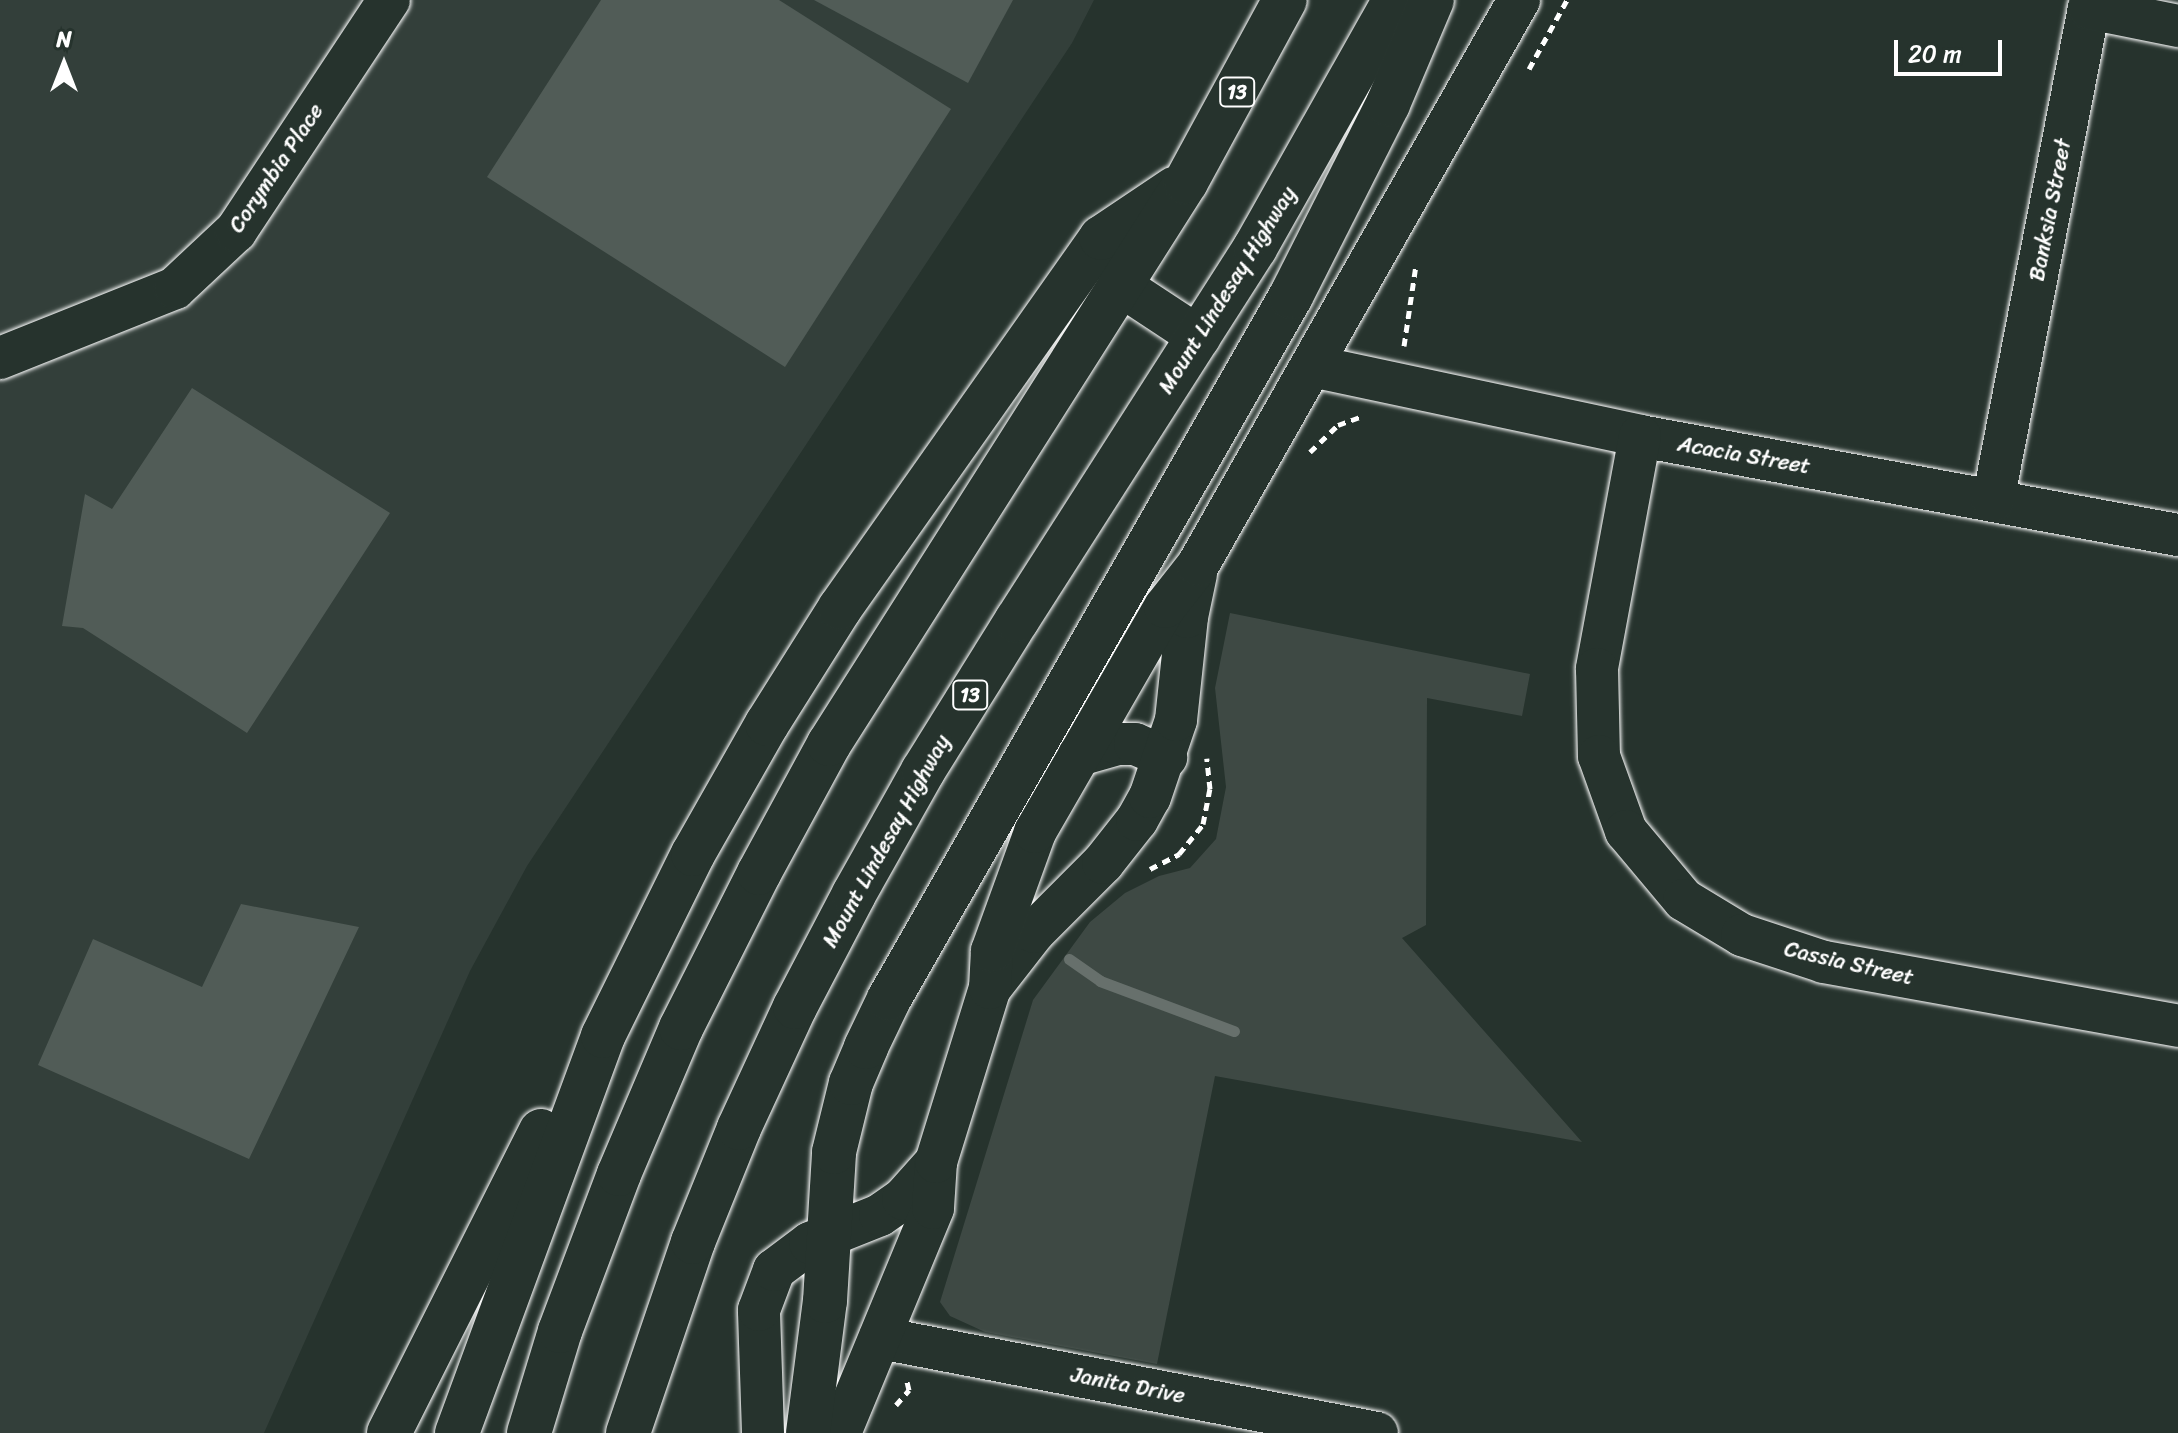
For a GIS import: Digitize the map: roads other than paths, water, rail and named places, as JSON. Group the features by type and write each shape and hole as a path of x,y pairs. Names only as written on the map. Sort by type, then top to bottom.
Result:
{"highway":[{"name":"13","path":"529,1433 560,1331 619,1174 681,1028 759,873 829,744 1186,182 1285,0"},
{"name":"Mount Lindesay Highway","path":"628,1433 693,1242 795,1007 923,771 1199,337 1327,127 1395,0"},
{"path":"808,1433 821,1347 834,1152 851,1083 866,1047 889,999 1291,296 1382,117 1432,0"},
{"path":"457,1433 603,1036 693,854 767,724 840,608 1101,238 1186,182"},
{"path":"389,1433 556,1102 603,1036"}],"street":[{"name":"Corymbia Place","path":"0,358 175,288 236,231 389,0"},
{"path":"840,1433 933,1208 936,1162 990,988 992,951 1035,832 1165,607 1198,565 1519,0"},
{"name":"Banksia Street","path":"1993,501 2089,8 2178,26"},
{"path":"1120,285 1199,337"},
{"name":"Acacia Street","path":"1312,366 1640,436 2178,535"},
{"name":"Cassia Street","path":"1640,436 1597,669 1599,756 1626,831 1684,900 1742,935 1824,962 2178,1026"},
{"path":"990,988 1034,932 1103,863 1137,820 1166,757 1176,720 1187,617 1198,565"},
{"path":"1079,755 1118,744 1135,744 1166,757"},
{"path":"763,1433 759,1310 764,1289 774,1270 790,1255 880,1215 903,1199 936,1162"},
{"name":"Janita Drive","path":"880,1338 1373,1433"}],"waterway":[{"path":"1069,959 1100,981 1234,1031"}]}
